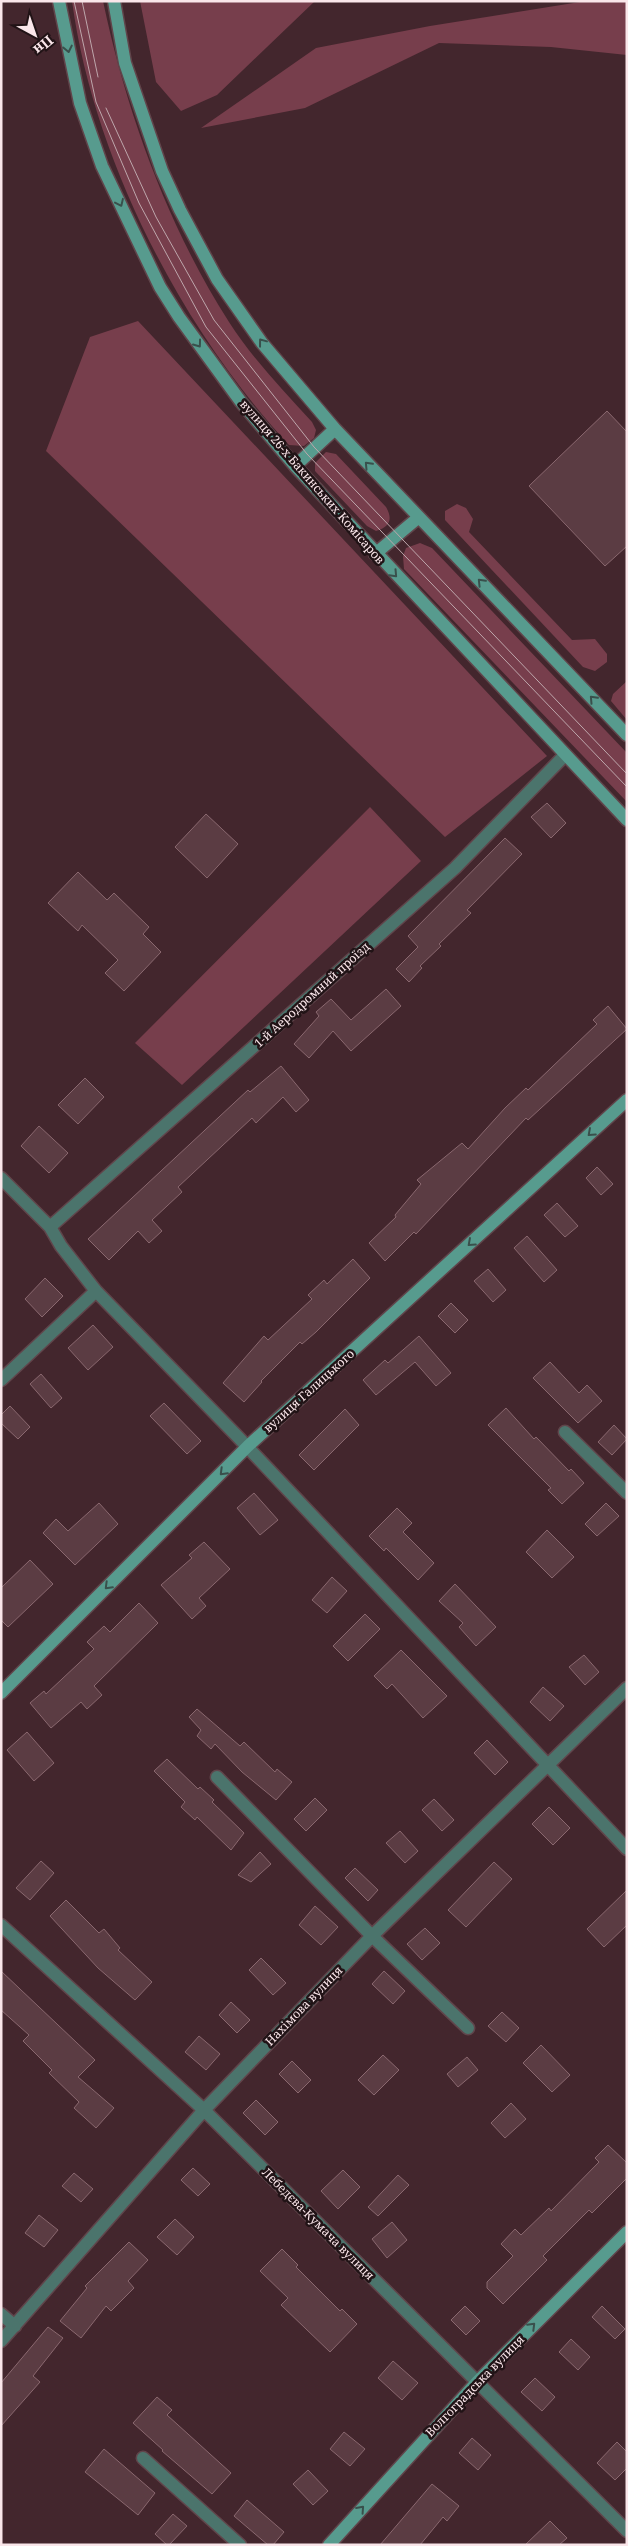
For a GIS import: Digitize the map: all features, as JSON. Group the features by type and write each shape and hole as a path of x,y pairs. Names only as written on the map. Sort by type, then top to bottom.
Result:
{"street":[{"name":"вулиця 26-х Бакинських Комісаров","path":"59,1 80,103 96,148 160,287 179,317 241,402 295,466 375,554 627,820"},
{"path":"114,1 126,62 162,171 180,210 217,278 262,343 335,429 627,735"},
{"path":"295,466 335,429"},
{"path":"375,554 419,517"},
{"name":"1-й Аеродромний проїзд","path":"50,1226 455,868 565,755"},
{"name":"вулиця Галицького","path":"1,1693 248,1446 627,1100"},
{"path":"1,1178 50,1226 61,1246 96,1291 248,1446 627,1849"},
{"path":"1,1380 96,1291"},
{"path":"564,1432 627,1493"},
{"name":"Нахімова вулиця","path":"1,2342 204,2110 372,1936 627,1688"},
{"path":"217,1778 372,1936 468,2028"},
{"name":"Лебедєва-Кумача вулиця","path":"1,1925 204,2110 627,2531"},
{"name":"Волгоградська вулиця","path":"329,2545 477,2382 627,2232"},
{"path":"1,2314 14,2326"},
{"path":"143,2458 240,2545"}],"shaded area":[{"path":"72,1 103,1 124,84 137,126 168,208 207,285 229,322 258,361 312,422 316,430 314,438 304,446 289,445 250,399 213,349 179,295 148,239 122,180 100,120 83,60"},
{"path":"140,1 315,1 217,95 181,111 156,82"},
{"path":"586,1 627,1 627,55 551,47 439,43 305,108 201,128 316,48 430,26"},
{"path":"138,321 547,756 445,837 46,451 90,337"},
{"path":"326,452 336,454 386,507 390,519 387,525 376,531 367,526 315,471 315,463"},
{"path":"457,504 466,508 473,519 469,532 572,640 595,639 607,654 607,662 595,671 583,667 445,520 445,511"},
{"path":"420,543 432,548 627,753 627,802 404,569 403,556 406,548"},
{"path":"627,681 627,720 611,701 613,694"},
{"path":"370,807 421,861 182,1085 135,1043"}],"building":[{"path":"607,411 627,432 627,546 605,566 529,486"},
{"path":"547,803 566,823 551,838 531,817"},
{"path":"206,814 238,844 207,878 175,847"},
{"path":"505,838 522,854 467,910 471,913 439,944 441,946 420,966 422,968 409,982 396,969 418,947 408,936"},
{"path":"78,872 107,900 114,893 149,927 143,934 161,952 124,991 105,973 118,960 82,925 78,931 48,903"},
{"path":"386,989 401,1006 351,1051 333,1031 309,1058 294,1044 319,1016 316,1012 331,999 351,1020"},
{"path":"608,1006 627,1029 528,1120 526,1118 416,1234 414,1232 385,1261 369,1243 396,1217 395,1215 421,1184 417,1180 462,1143 468,1149 505,1108 526,1088 528,1090 597,1024 593,1020"},
{"path":"281,1066 309,1100 296,1112 283,1097 256,1123 252,1118 178,1187 182,1192 152,1220 162,1231 149,1243 138,1231 109,1260 88,1239 248,1090 250,1092"},
{"path":"85,1078 104,1097 78,1124 58,1105"},
{"path":"39,1126 68,1153 49,1173 21,1146"},
{"path":"597,1167 613,1184 601,1195 586,1178"},
{"path":"557,1203 578,1226 565,1237 544,1215"},
{"path":"527,1236 557,1270 544,1282 514,1248"},
{"path":"353,1259 370,1278 316,1332 302,1344 300,1342 261,1381 244,1402 223,1383 264,1336 268,1340 312,1299 308,1295 324,1280 327,1284"},
{"path":"488,1269 506,1290 493,1302 474,1281"},
{"path":"45,1278 63,1296 42,1317 25,1299"},
{"path":"451,1303 468,1320 455,1333 438,1316"},
{"path":"93,1325 113,1347 88,1370 68,1348"},
{"path":"419,1336 451,1373 436,1386 415,1362 376,1395 363,1380 385,1360 388,1363"},
{"path":"550,1362 579,1393 587,1385 602,1401 578,1423 533,1378"},
{"path":"41,1374 62,1398 51,1408 30,1384"},
{"path":"164,1403 201,1441 187,1454 150,1416"},
{"path":"10,1406 30,1427 18,1439 1,1423 1,1415"},
{"path":"506,1408 534,1439 536,1437 569,1471 571,1469 584,1483 562,1504 548,1490 551,1488 488,1425"},
{"path":"345,1409 359,1425 314,1470 299,1455"},
{"path":"614,1425 627,1439 612,1455 598,1442"},
{"path":"254,1493 278,1520 260,1535 237,1508"},
{"path":"99,1503 118,1524 75,1565 43,1533 56,1519 68,1531"},
{"path":"606,1503 619,1516 597,1536 585,1524"},
{"path":"397,1508 412,1523 403,1532 434,1563 418,1580 386,1548 384,1551 369,1536"},
{"path":"547,1530 574,1557 552,1578 526,1552"},
{"path":"204,1542 230,1569 199,1598 206,1606 192,1619 161,1585 192,1558 189,1555"},
{"path":"30,1560 53,1584 8,1627 1,1620 1,1588"},
{"path":"332,1577 347,1591 327,1613 312,1600"},
{"path":"455,1584 496,1627 476,1646 459,1627 463,1623 439,1601"},
{"path":"139,1603 158,1623 94,1686 102,1695 87,1709 81,1702 51,1728 30,1703 44,1691 46,1694 94,1649 87,1642 104,1626 110,1632"},
{"path":"365,1614 380,1629 348,1661 333,1646"},
{"path":"401,1650 447,1696 423,1718 392,1684 387,1689 374,1676"},
{"path":"584,1655 599,1672 585,1685 569,1667"},
{"path":"543,1687 564,1706 550,1721 530,1702"},
{"path":"197,1709 240,1746 244,1742 275,1772 277,1769 292,1782 276,1800 242,1772 215,1744 211,1749 197,1736 201,1730 189,1717"},
{"path":"27,1732 54,1763 34,1781 7,1750"},
{"path":"487,1740 508,1762 495,1775 474,1753"},
{"path":"167,1759 198,1789 200,1787 214,1800 212,1802 244,1833 231,1850 197,1817 195,1820 181,1807 185,1802 154,1771"},
{"path":"315,1798 327,1810 306,1831 294,1819"},
{"path":"434,1799 454,1820 442,1831 422,1810"},
{"path":"549,1807 570,1828 553,1845 532,1824"},
{"path":"400,1831 418,1851 405,1863 386,1843"},
{"path":"260,1852 271,1864 251,1882 238,1875"},
{"path":"41,1861 54,1873 30,1900 16,1888"},
{"path":"494,1862 512,1879 466,1927 448,1910"},
{"path":"355,1868 378,1890 368,1901 345,1878"},
{"path":"627,1890 627,1925 604,1947 587,1929"},
{"path":"66,1900 99,1933 104,1929 120,1948 118,1950 152,1982 135,2000 98,1968 50,1916"},
{"path":"315,1906 338,1927 321,1945 299,1925"},
{"path":"425,1928 440,1943 422,1960 407,1944"},
{"path":"261,1958 286,1983 273,1995 249,1970"},
{"path":"1,1971 95,2060 78,2077 114,2108 96,2128 74,2108 79,2102 49,2073 52,2070 23,2041 29,2035 1,2010"},
{"path":"384,1971 405,1991 393,2004 372,1984"},
{"path":"231,2002 250,2020 237,2033 219,2015"},
{"path":"502,2012 519,2028 506,2042 488,2026"},
{"path":"199,2036 220,2054 206,2070 185,2052"},
{"path":"541,2045 570,2075 552,2092 523,2063"},
{"path":"383,2055 399,2070 374,2095 358,2080"},
{"path":"467,2057 478,2070 458,2087 447,2074"},
{"path":"292,2061 311,2080 298,2093 279,2074"},
{"path":"256,2100 278,2122 265,2135 243,2113"},
{"path":"511,2103 526,2119 505,2138 491,2123"},
{"path":"608,2145 627,2163 627,2178 592,2213 589,2210 543,2256 547,2260 503,2304 487,2288 487,2282 513,2256 501,2244 515,2229 521,2235 549,2208 551,2211 599,2162 595,2158"},
{"path":"193,2168 210,2184 198,2196 181,2180"},
{"path":"343,2170 360,2187 338,2209 321,2191"},
{"path":"74,2173 93,2189 81,2202 62,2186"},
{"path":"398,2175 409,2185 378,2216 368,2207"},
{"path":"39,2215 58,2230 44,2247 25,2233"},
{"path":"175,2219 194,2237 177,2255 157,2237"},
{"path":"392,2222 407,2240 387,2258 372,2239"},
{"path":"129,2242 148,2260 128,2281 134,2288 111,2311 106,2306 81,2338 60,2321 87,2288 85,2286"},
{"path":"282,2249 298,2265 296,2267 340,2311 342,2309 357,2324 330,2352 281,2305 288,2298 260,2271"},
{"path":"465,2306 480,2321 466,2335 451,2320"},
{"path":"602,2306 625,2329 615,2339 592,2317"},
{"path":"48,2327 63,2338 33,2376 40,2382 1,2426 1,2383"},
{"path":"571,2339 590,2357 578,2370 559,2352"},
{"path":"393,2361 418,2383 402,2400 378,2378"},
{"path":"535,2378 555,2397 542,2411 521,2392"},
{"path":"157,2397 172,2410 167,2415 231,2473 212,2494 133,2423"},
{"path":"344,2432 365,2449 350,2466 330,2449"},
{"path":"472,2438 491,2455 478,2470 459,2453"},
{"path":"617,2442 627,2452 627,2468 615,2480 597,2463"},
{"path":"104,2449 155,2493 138,2515 85,2472"},
{"path":"308,2470 328,2491 313,2505 293,2484"},
{"path":"432,2484 459,2506 447,2521 443,2517 420,2545 380,2545"},
{"path":"247,2500 284,2532 273,2545 268,2545 234,2516"},
{"path":"173,2514 187,2526 167,2545 155,2534"},
{"path":"550,2521 567,2538 559,2545 525,2545"}],"tram line":[{"path":"74,1 96,102 139,203 206,327 307,454 627,787"},
{"path":"82,1 98,77"},
{"path":"106,108 156,217 214,320 314,447 627,774"}]}
